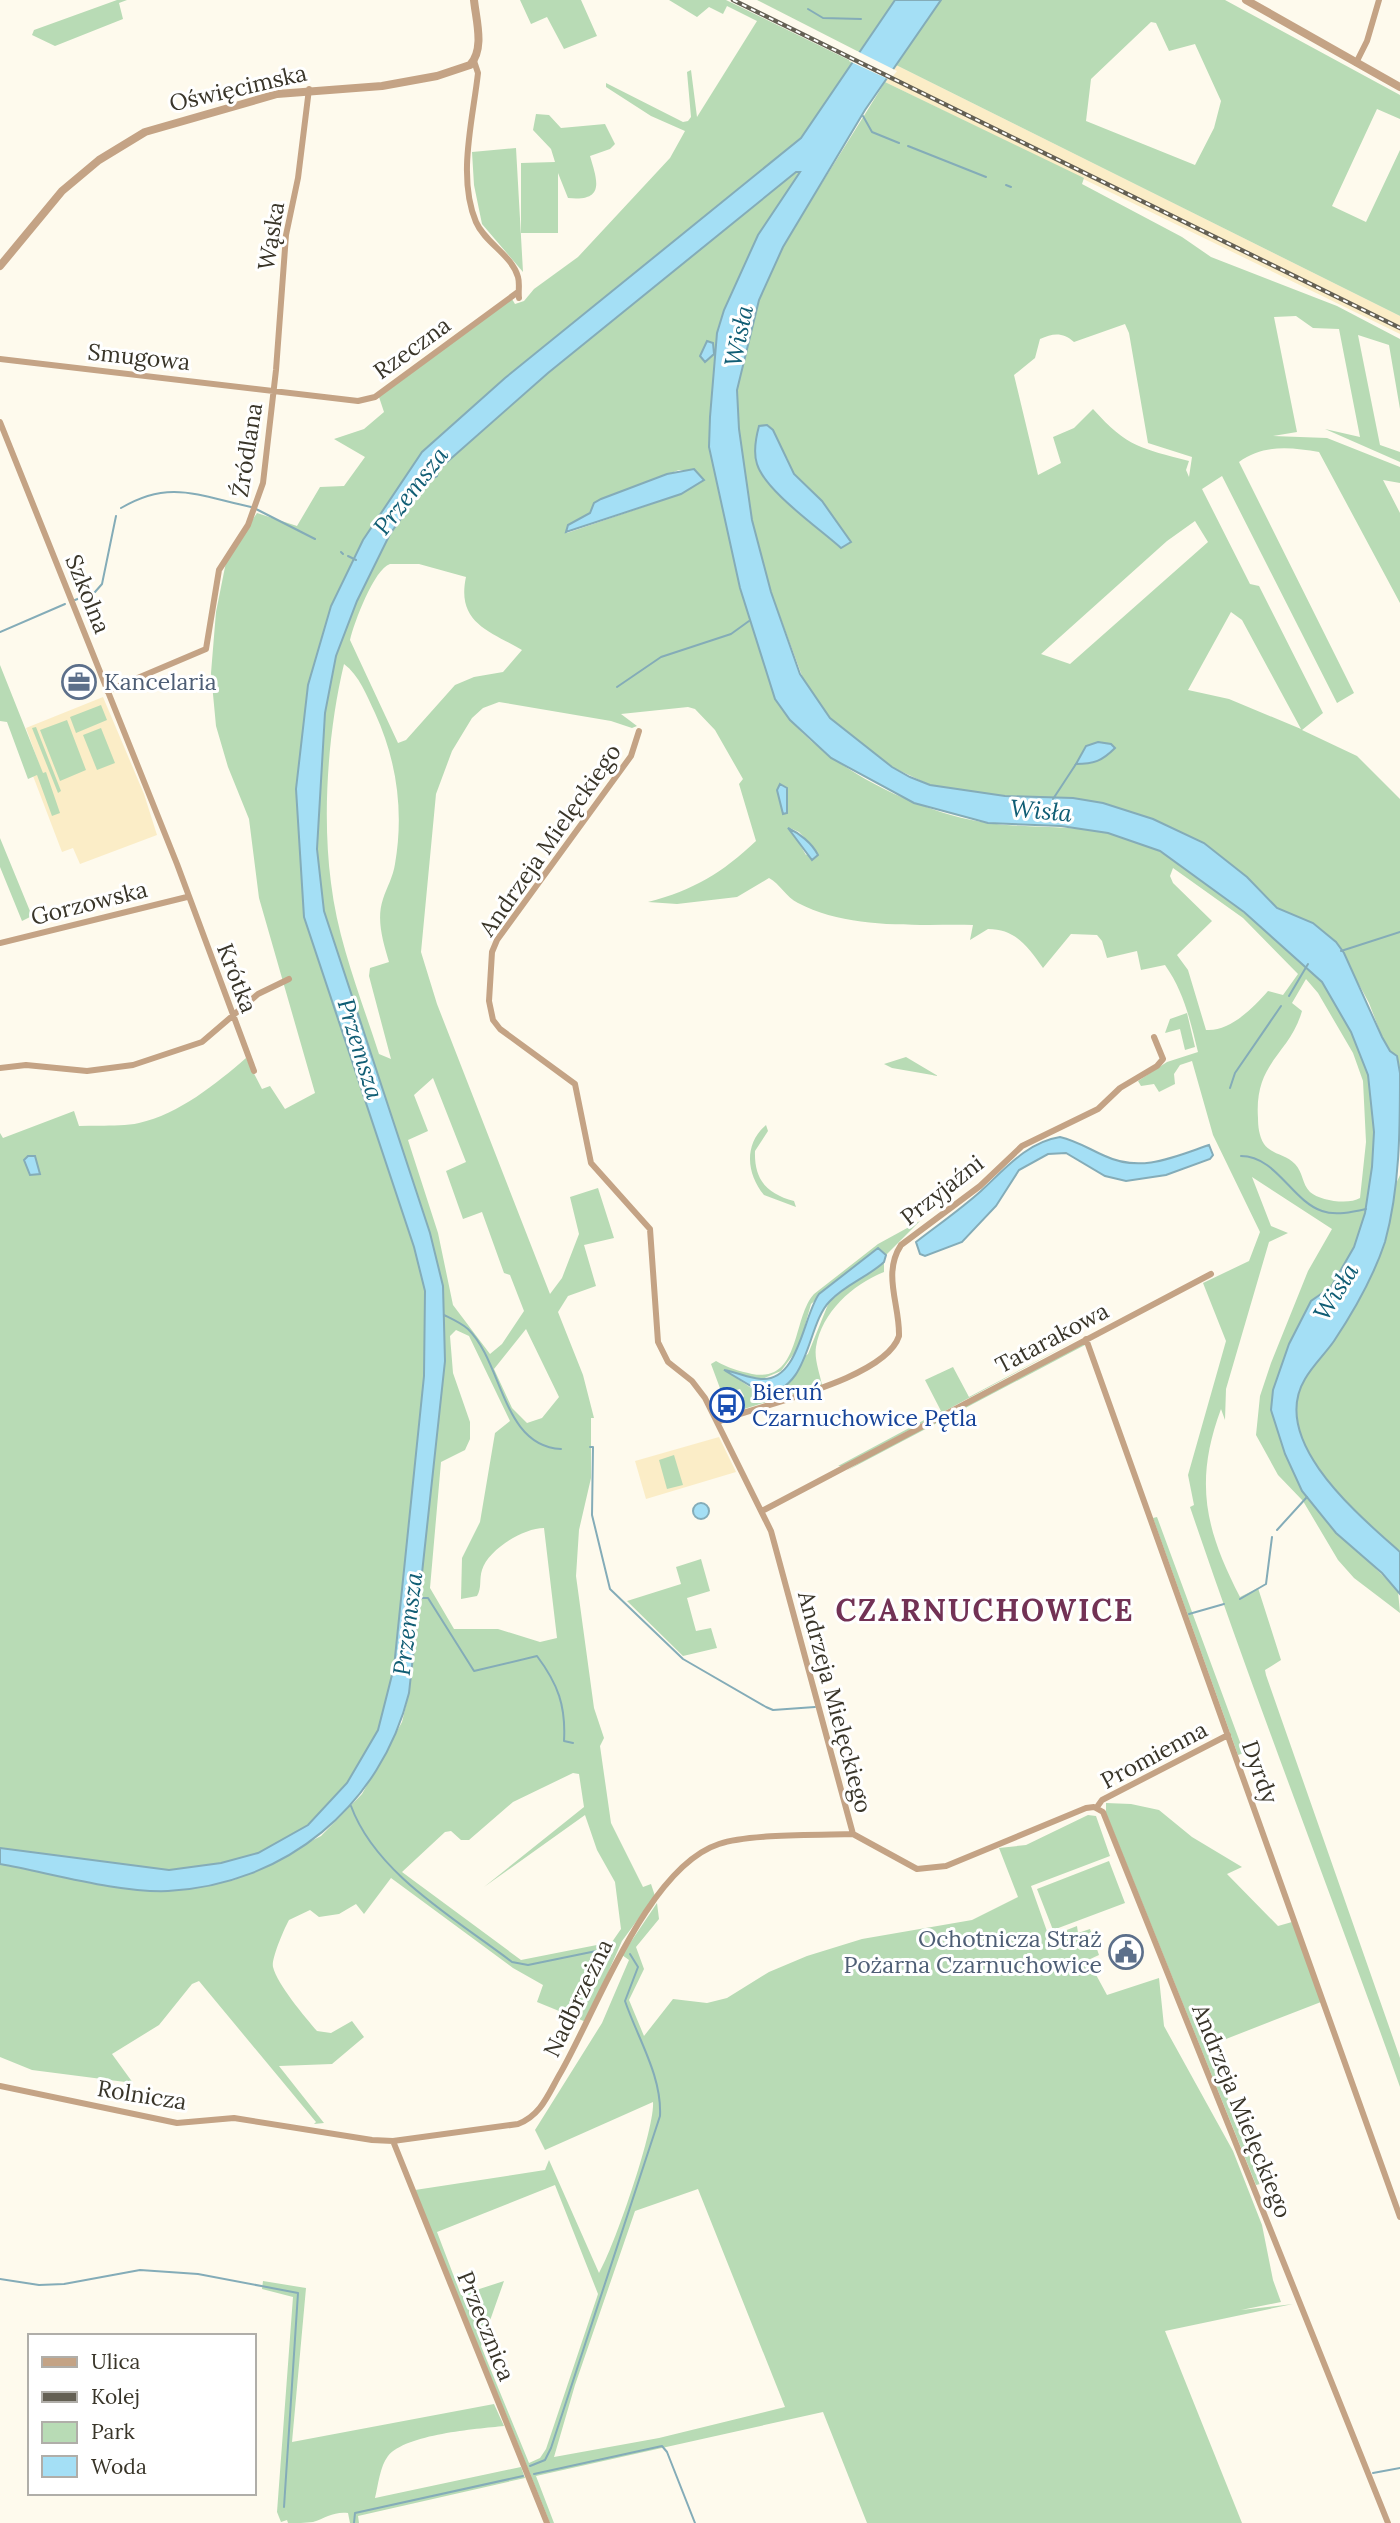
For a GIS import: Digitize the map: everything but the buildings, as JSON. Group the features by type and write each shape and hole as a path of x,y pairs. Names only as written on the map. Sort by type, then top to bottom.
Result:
{"street":[{"path":"474,0 478,39 474,61"},
{"path":"1246,0 1400,87"},
{"path":"1356,63 1367,41 1379,0"},
{"name":"Oświęcimska","path":"0,266 55,199 99,160 145,132 182,119 277,94 309,89 382,86 463,69 474,61"},
{"name":"Rzeczna","path":"274,388 358,401 375,397 519,295 519,279 515,269 484,236 471,204 469,150 478,73 474,61"},
{"name":"Wąska","path":"274,388 286,235 298,178 309,89"},
{"name":"Smugowa","path":"0,359 274,388"},
{"name":"Źródlana","path":"107,691 206,649 219,570 256,509 263,483 274,388"},
{"name":"Szkolna","path":"0,422 177,864 187,897"},
{"name":"Andrzeja Mielęckiego","path":"639,731 631,756 497,940 492,953 489,1009 500,1029 575,1084 591,1163 650,1229 658,1342 668,1362 692,1381 705,1398 762,1511 794,1612 853,1834 912,1868 928,1870 946,1866 1086,1808 1097,1807 1104,1814 1388,2523"},
{"name":"Gorzowska","path":"0,943 187,897"},
{"name":"Krótka","path":"187,897 254,1071"},
{"path":"0,1068 26,1065 87,1071 132,1065 202,1042 258,994 289,979"},
{"name":"Przyjaźni","path":"717,1422 754,1407 845,1381 890,1349 899,1336 891,1275 901,1245 980,1186 1022,1146 1089,1114 1120,1088 1157,1066 1163,1059 1154,1037"},
{"name":"Tatarakowa","path":"762,1511 1211,1274"},
{"name":"Dyrdy","path":"1086,1339 1400,2217"},
{"name":"Promienna","path":"1097,1807 1102,1801 1228,1735"},
{"name":"Nadbrzeżna","path":"321,2132 393,2141 512,2126 535,2115 586,2028 628,1937 680,1870 702,1852 730,1841 853,1834"},
{"name":"Rolnicza","path":"0,2086 177,2123 234,2118 321,2132"},
{"name":"Przecznica","path":"393,2141 547,2523"}],"shaded area":[{"path":"896,65 1400,316 1400,334 885,82"},
{"path":"103,697 144,794 157,835 80,864 73,848 62,852 33,776 42,772 26,728"},
{"path":"719,1437 736,1472 646,1499 635,1461"}],"green space":[{"path":"117,0 127,0 119,3 123,19 55,46 32,35 34,30"},
{"path":"520,0 581,0 597,36 564,49 547,17 531,24"},
{"path":"669,0 726,0 853,62 801,138 505,378 422,452 363,540 331,606 296,789 304,917 414,1247 425,1291 424,1376 394,1667 378,1730 347,1783 308,1825 258,1853 221,1863 169,1870 0,1848 0,1133 3,1138 74,1111 79,1126 125,1125 154,1119 196,1097 246,1058 262,1089 270,1086 285,1109 315,1093 259,898 249,819 228,767 216,726 211,673 216,612 227,557 257,513 297,526 320,487 344,486 365,457 334,439 364,429 384,412 379,397 512,299 515,304 524,301 534,289 578,257 670,158 685,131 651,116 606,87 606,83 683,122 688,121 691,117 687,72 691,70 697,117 757,21 727,6 723,14 709,7 697,17"},
{"path":"757,0 895,0 859,52"},
{"path":"941,0 1225,0 1400,95 1400,119 1377,109 1332,206 1366,222 1400,150 1400,316 896,65","holes":["1151,22 1156,23 1169,51 1195,44 1221,101 1214,128 1195,165 1086,121 1091,79"]},
{"path":"885,82 1084,178 1082,184 1182,237 1211,257 1337,306 1400,339 1400,409 1389,345 1358,335 1380,445 1400,452 1400,462 1325,429 1360,437 1339,329 1313,328 1296,316 1274,317 1297,432 1273,436 1327,438 1400,467 1400,483 1383,480 1400,513 1400,603 1319,452 1278,448 1258,452 1239,462 1354,693 1337,703 1222,476 1202,489 1250,584 1259,586 1323,713 1302,730 1357,756 1400,799 1400,1073 1397,1056 1390,1051 1382,1037 1369,1003 1336,942 1313,923 1277,908 1246,877 1203,843 1153,819 1103,803 1073,798 1005,796 930,785 892,767 830,718 805,684 771,592 752,520 739,429 737,390 759,300 782,247","holes":["1125,324 1129,333 1148,443 1192,457 1189,477 1186,470 1189,461 1136,445 1116,432 1093,409 1074,428 1053,437 1061,463 1038,475 1014,375 1035,358 1040,339 1058,334 1074,342","756,440 787,458 794,474 822,501","1195,521 1208,542 1070,664 1041,654 1167,541","1231,612 1242,620 1301,729 1229,699 1188,690"]},
{"path":"536,114 549,115 561,128 605,124 615,144 610,149 590,156 596,181 594,193 580,198 568,198 558,173 558,233 521,233 521,163 555,162 551,149 533,130"},
{"path":"516,148 523,272 482,224 474,185 472,152"},
{"path":"796,172 801,172 758,235 724,310 717,333 710,417 709,447 740,588 775,699 792,722 814,744 869,781 899,796 930,808 988,823 1071,828 1121,836 1178,862 1294,954 1324,985 1344,1017 1365,1063 1372,1096 1374,1146 1369,1198 1356,1245 1341,1273 1331,1286 1313,1300 1299,1325 1280,1370 1272,1409 1285,1453 1296,1477 1342,1536 1398,1591 1400,1613 1354,1578 1338,1560 1303,1501 1278,1475 1256,1435 1260,1396 1271,1363 1308,1271 1332,1229 1252,1177 1271,1226 1288,1233 1269,1242 1226,1389 1225,1420 1221,1409 1213,1435 1206,1483 1207,1505 1218,1549 1240,1597 1258,1588 1281,1660 1265,1670 1266,1675 1400,2058 1400,2087 1190,1507 1194,1505 1188,1475 1226,1341 1203,1283 1249,1261 1260,1232 1213,1135 1192,1061 1180,1065 1174,1074 1175,1084 1159,1092 1154,1084 1141,1086 1138,1081 1167,1062 1198,1052 1182,996 1172,975 1165,965 1141,970 1137,951 1107,958 1102,941 1097,935 1071,934 1043,968 1026,946 1006,932 988,929 970,940 973,925 884,924 839,918 798,903 769,878 737,897 677,904 648,902 679,892 706,879 756,841 739,784 743,779 715,730 695,709 688,707 621,714 637,726 632,728 611,721 499,702 483,708 472,718 452,751 436,794 421,952 437,1004 550,1294 562,1278 579,1234 570,1197 598,1188 614,1238 584,1245 596,1286 568,1296 558,1312 583,1375 594,1418 591,1418 591,1478 579,1530 576,1576 594,1708 604,1738 600,1746 611,1823 643,1887 651,1884 655,1896 622,1941 586,2022 537,2002 543,1985 513,1968 391,1878 364,1914 356,1904 339,1914 319,1917 310,1910 289,1920 273,1963 286,1991 317,2031 331,2033 352,2021 364,2037 332,2064 279,2066 324,2123 314,2124 316,2122 199,1981 192,1984 159,2025 112,2054 133,2083 32,2070 0,2057 0,1864 121,1888 167,1891 234,1880 321,1836 362,1794 402,1722 409,1693 445,1361 443,1286 430,1233 324,911 317,849 325,713 336,656 357,601 390,534 428,481 437,476 438,470 548,373","holes":["679,470 696,471 704,480 681,494 567,533 568,525 590,513 594,503","390,564 419,564 466,577 464,593 471,615 488,631 522,650 503,672 474,677 455,685 406,740 398,743 350,640 360,610 378,576","344,664 366,693 383,731 397,787 398,845 394,869 380,915 389,962 370,968 369,976 391,1059 379,1054 351,970 334,905 327,830 330,745","790,828 799,832 815,849 806,855","1173,868 1243,918 1298,974 1283,995 1268,991 1249,1011 1232,1023 1215,1030 1206,1030 1188,970 1177,955 1212,921 1173,883 1170,876","1306,979 1318,993 1353,1053 1363,1081 1366,1142 1360,1198 1355,1200 1327,1200 1310,1192 1295,1164 1267,1148 1260,1134 1258,1099 1262,1084 1267,1071 1290,1038 1302,1011 1292,1003","433,1078 466,1162 446,1171 463,1219 482,1212 504,1273 510,1275 524,1311 502,1344 490,1354 453,1305 438,1233 408,1140 428,1131 414,1095","526,1329 559,1397 542,1418 527,1423 512,1408 494,1369","456,1330 469,1336 510,1421 495,1433 480,1522 462,1558 461,1599 477,1596 486,1562 507,1541 526,1532 544,1528 557,1638 540,1642 498,1629 454,1629 430,1588 441,1462 465,1450 470,1439 470,1422 453,1373 450,1336","573,1773 579,1774 584,1807 484,1887 585,1815 597,1850 615,1882 621,1929 612,1942 521,1960 402,1872 445,1832 451,1831 461,1840 469,1840 513,1802"]},
{"path":"0,665 43,773 46,772 60,813 52,816 37,775 28,779 7,722 0,721"},
{"path":"101,705 107,720 76,733 70,717"},
{"path":"67,720 86,770 60,781 40,730"},
{"path":"36,727 61,791 58,793 32,728"},
{"path":"101,728 115,763 97,770 83,735"},
{"path":"0,838 32,916 22,921 0,867"},
{"path":"1187,1013 1195,1047 1185,1050 1180,1029 1165,1033 1170,1019"},
{"path":"906,1057 938,1076 892,1068 884,1064"},
{"path":"766,1125 768,1131 755,1151 757,1170 770,1190 794,1201 796,1207 764,1195 754,1177 751,1150"},
{"path":"1400,1175 1400,1552 1328,1482 1301,1438 1296,1415 1298,1393 1317,1360"},
{"path":"920,1221 886,1255 878,1248 811,1304 799,1347 781,1371 762,1379 728,1372 754,1390 808,1354 829,1302 858,1278 884,1262 884,1272 850,1292 825,1322 816,1347 816,1361 822,1385 744,1409 741,1401 744,1396 740,1389 724,1399 711,1364 716,1361 752,1374 768,1374 779,1369 787,1359 807,1305 814,1294 878,1244"},
{"path":"1082,1337 843,1466 838,1466 941,1411 925,1380 953,1367 969,1397"},
{"path":"1082,1344 1085,1345 846,1471 867,1458"},
{"path":"674,1455 683,1485 667,1489 659,1460"},
{"path":"1157,1517 1244,1753 1238,1755 1153,1518"},
{"path":"701,1559 710,1591 687,1598 696,1631 711,1628 717,1648 683,1656 627,1601 681,1584 676,1567"},
{"path":"1106,1803 1131,1804 1159,1810 1192,1837 1242,1867 1227,1874 1278,1926 1292,1922 1321,2002 1208,2046 1260,2184 1256,2185 1106,1813"},
{"path":"1088,1815 1096,1816 1110,1856 1031,1886 1049,1937 1077,1926 1078,1933 1090,1929 1099,1955 1088,1960 1107,1995 1159,1978 1164,2026 1233,2151 1262,2225 1273,2280 1281,2302 1241,2310 1293,2304 1165,2331 1242,2523 867,2523 823,2412 536,2476 554,2523 550,2523 415,2190 545,2170 549,2160 599,2273 632,2188 648,2137 653,2102 545,2150 535,2130 602,2023 629,1960 622,1955 657,1903 659,1919 636,1947 644,1969 629,2000 644,2036 673,1999 707,2003 727,1998 769,1972 807,1956 862,1939 972,1920 1018,1897 999,1848 1026,1845","holes":["555,2185 598,2294 546,2449 540,2458 529,2463 481,2346 504,2281 461,2295 437,2232","698,2189 785,2407 659,2438 554,2457 575,2385 635,2211"]},
{"path":"1109,1861 1125,1903 1053,1930 1037,1889"},
{"path":"263,2281 306,2288 292,2442 494,2404 504,2426 425,2438 410,2442 388,2456 383,2465 375,2498 521,2467 525,2478 358,2516 359,2523 350,2523 348,2513 334,2514 313,2522 281,2522 277,2512 293,2297 262,2289"}],"water":[{"path":"895,0 941,0 865,110 783,247 759,300 737,390 739,429 752,520 771,592 800,674 830,718 892,767 930,785 1005,796 1073,798 1103,803 1153,819 1204,843 1247,877 1277,908 1313,923 1336,942 1344,953 1382,1037 1390,1051 1397,1056 1400,1094 1396,1179 1385,1242 1349,1318 1305,1379 1297,1403 1299,1427 1308,1451 1324,1475 1343,1498 1400,1552 1400,1594 1382,1573 1336,1533 1302,1491 1285,1454 1271,1410 1273,1390 1289,1344 1311,1301 1331,1287 1354,1247 1365,1213 1372,1167 1374,1132 1368,1075 1351,1032 1322,982 1244,912 1160,851 1108,833 1061,826 988,823 914,803 831,758 790,720 775,699 740,588 709,447 710,417 717,333 724,310 758,235 800,172 796,172 548,373 438,470 437,476 428,481 390,534 357,601 336,656 325,713 317,849 324,911 430,1233 443,1286 445,1361 409,1693 395,1734 376,1771 351,1804 322,1832 288,1856 251,1873 211,1885 149,1891 106,1886 0,1864 0,1848 169,1870 221,1863 258,1853 308,1825 347,1783 378,1730 394,1667 424,1376 425,1291 414,1247 304,917 296,789 308,685 331,606 363,540 422,452 505,378 801,138"},
{"path":"707,341 713,343 714,354 705,362 700,356"},
{"path":"767,425 773,430 794,474 822,501 851,542 841,548 781,497 762,475 757,464 755,445 759,426"},
{"path":"694,469 704,480 681,494 566,532 568,525 590,513 594,503 601,499 667,474"},
{"path":"1098,742 1111,744 1115,748 1097,761 1076,764 1086,746"},
{"path":"780,784 787,788 787,813 783,814 777,790"},
{"path":"788,828 805,839 818,855 812,860"},
{"path":"1060,1137 1118,1161 1132,1163 1157,1161 1209,1145 1213,1155 1210,1159 1166,1175 1126,1181 1105,1176 1066,1153 1048,1154 1019,1170 996,1206 962,1242 925,1256 920,1254 916,1242 1027,1151"},
{"path":"28,1156 35,1156 40,1174 30,1175 24,1160"},
{"path":"878,1248 886,1255 884,1262 830,1301 822,1312 806,1355 791,1381 779,1390 764,1394 724,1370 761,1379 774,1377 784,1370 798,1346 819,1294"},
{"path":"701,1503 709,1511 701,1519 693,1511"}],"pier":[{"path":"856,51 897,71 890,80 849,61"}],"waterway":[{"path":"808,9 823,18 861,19"},
{"path":"863,116 872,132 899,143"},
{"path":"908,146 986,177"},
{"path":"1006,185 1011,187"},
{"path":"121,508 139,499 170,492 185,492 251,507"},
{"path":"256,509 315,539"},
{"path":"75,600 95,592 102,584 116,516"},
{"path":"348,556 356,560"},
{"path":"0,632 65,604"},
{"path":"617,687 661,657 731,634 749,621"},
{"name":"Wisła","path":"1053,799 1076,764"},
{"path":"1341,951 1400,932"},
{"path":"1289,996 1308,964"},
{"path":"1230,1088 1235,1073 1281,1006"},
{"path":"1241,1156 1264,1163 1311,1206 1322,1211 1338,1213 1366,1209"},
{"path":"444,1315 468,1329 480,1344 505,1401 526,1434 542,1444 561,1449"},
{"path":"590,1447 593,1447 592,1515 610,1589 683,1659 766,1707 773,1710 815,1707"},
{"path":"1277,1530 1307,1497"},
{"path":"1240,1599 1266,1584 1272,1537"},
{"name":"Przemsza","path":"421,1598 428,1598 474,1671 537,1656 559,1696 564,1717 564,1741 573,1743"},
{"path":"1189,1614 1224,1604"},
{"path":"351,1806 363,1830 398,1874 443,1912 512,1962 528,1965 606,1949"},
{"path":"530,2466 545,2460 551,2448 660,2116 660,2101 653,2072 625,2001 638,1967 630,1954"},
{"path":"0,2279 39,2285 64,2284 140,2270 198,2274 298,2293 284,2507"},
{"path":"534,2474 662,2446 667,2452 695,2523"},
{"path":"1373,2473 1400,2468"},
{"path":"354,2523 355,2513 523,2476"}],"railway":[{"path":"733,0 1400,328"}],"place":[{"name":"Kancelaria","path":"79,682"},
{"name":"Bieruń Czarnuchowice Pętla","path":"727,1405"},
{"name":"Ochotnicza Straż Pożarna Czarnuchowice","path":"1126,1952"}],"district":[{"name":"CZARNUCHOWICE","path":"985,1611"}]}
